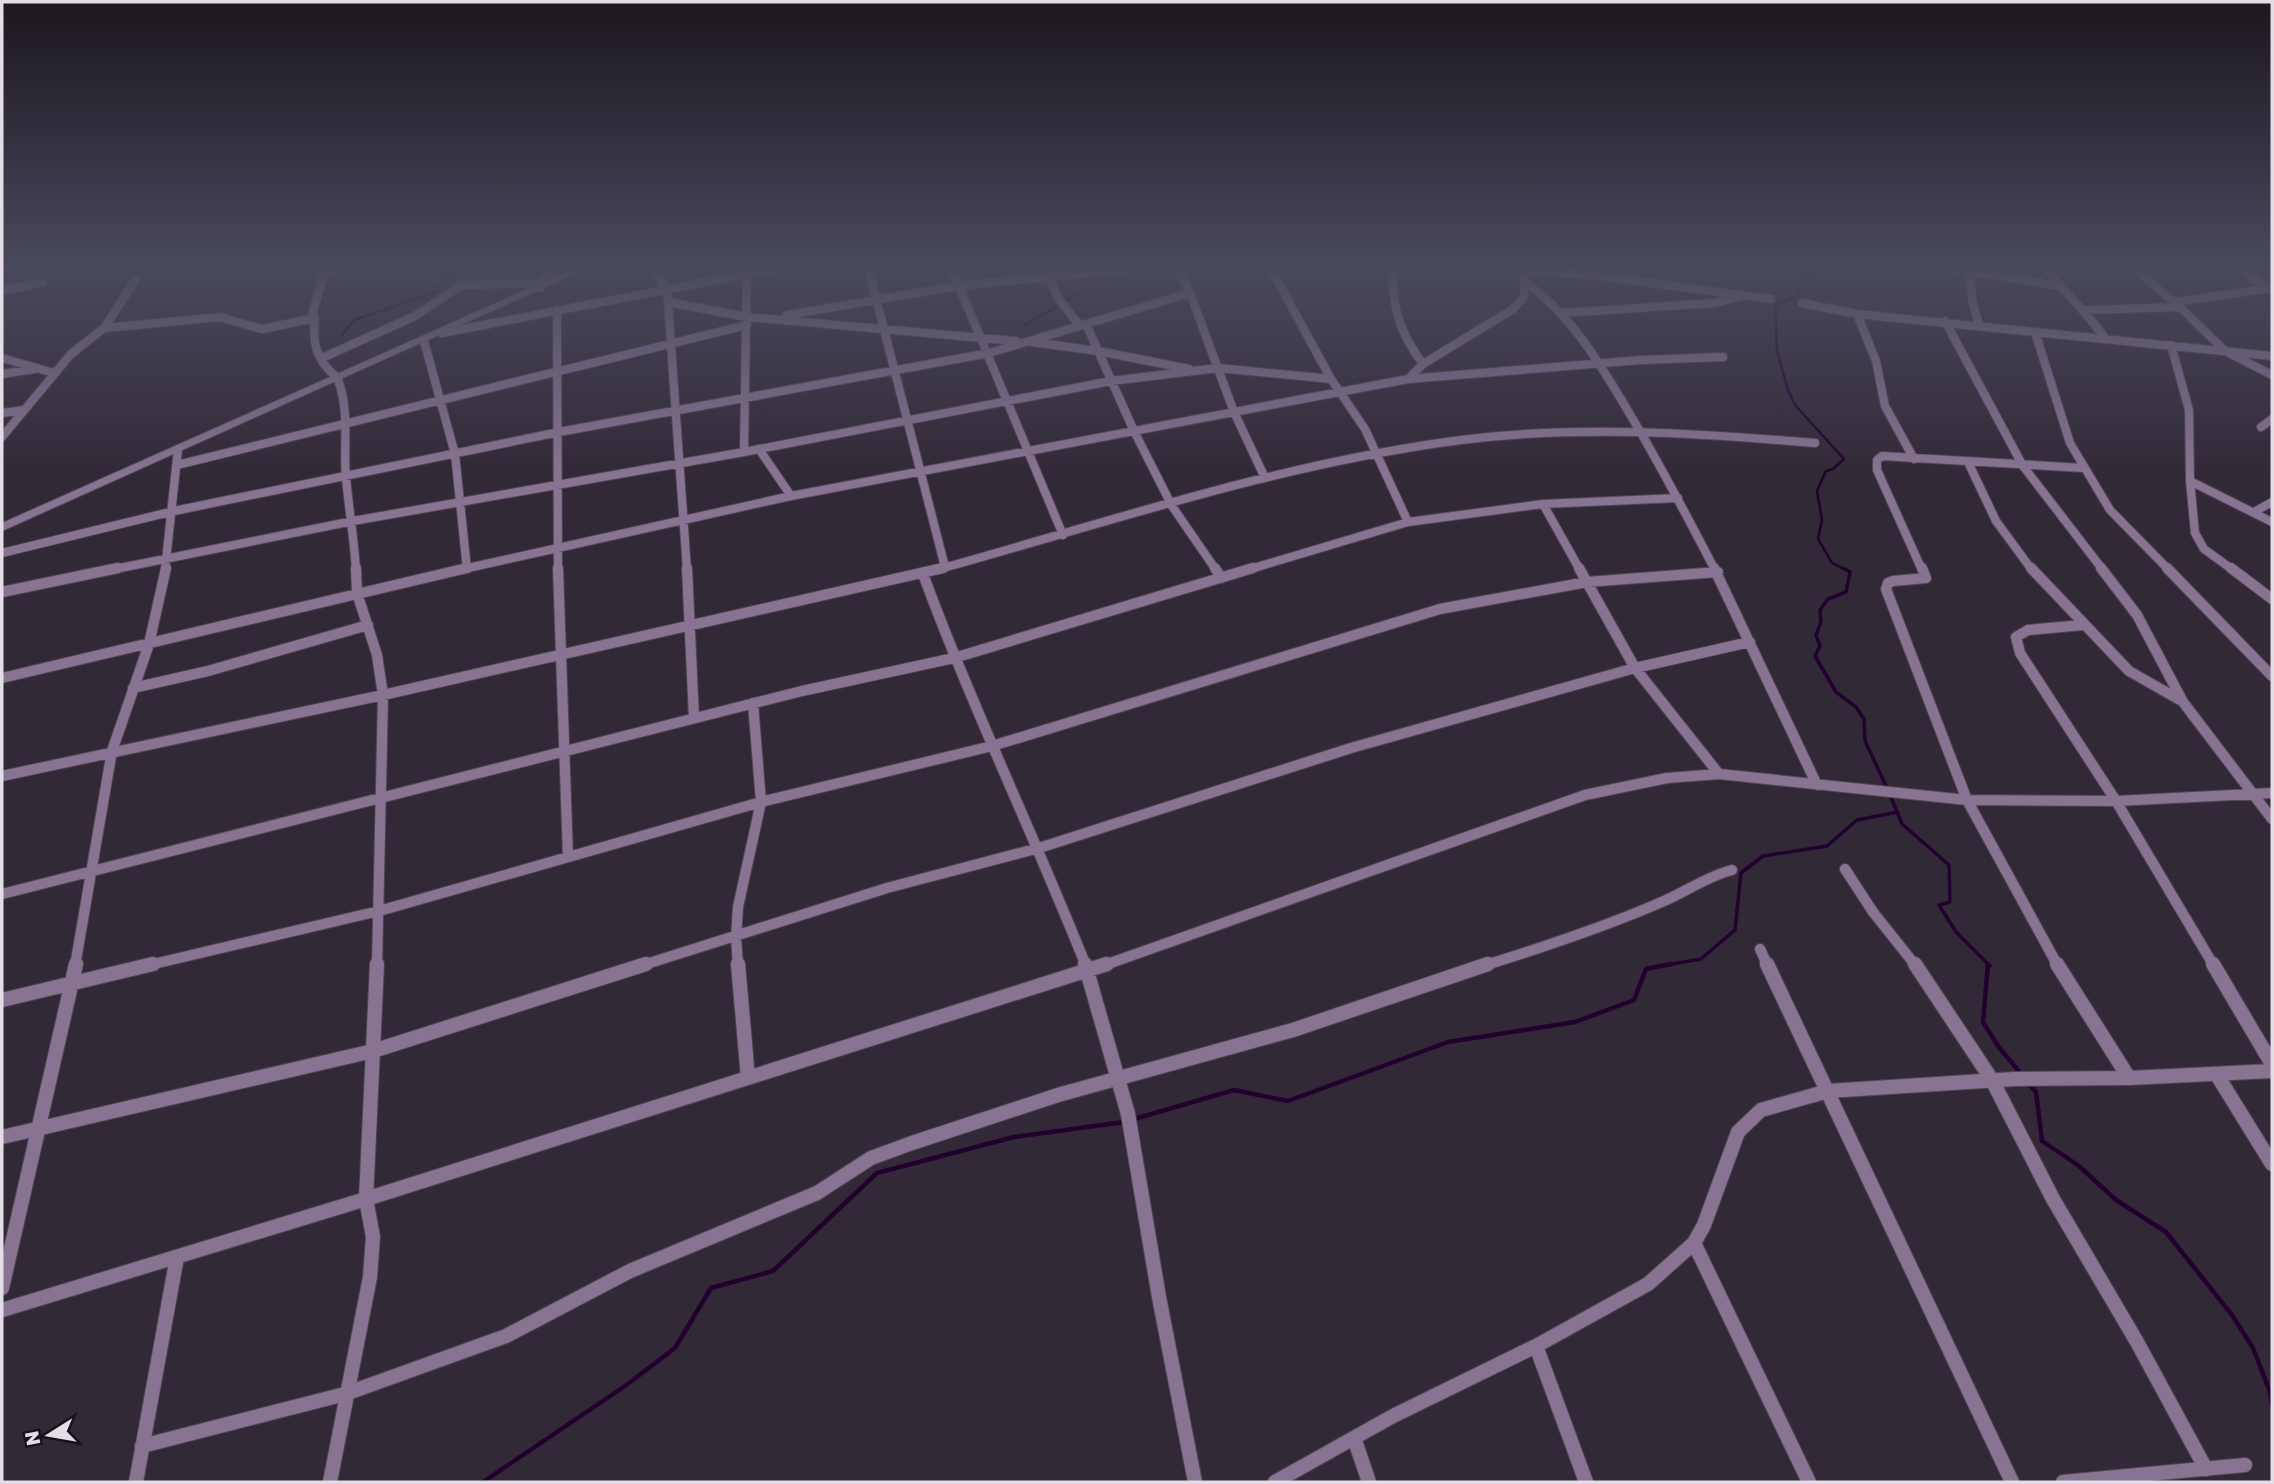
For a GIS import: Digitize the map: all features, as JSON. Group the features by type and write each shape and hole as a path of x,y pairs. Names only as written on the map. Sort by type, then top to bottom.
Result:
{"street":[{"path":"2,438 71,354 94,336"},
{"path":"313,336 322,358 331,373 338,378 345,425 346,477 353,521 357,593 377,655 383,695 379,911 366,1199 373,1237 370,1277 345,1394 330,1482"},
{"path":"322,358 370,336"},
{"path":"3,524 435,336"},
{"path":"559,336 561,371 558,549 568,857"},
{"path":"670,336 678,463 685,520 694,718"},
{"path":"177,465 697,336"},
{"path":"744,452 746,336"},
{"path":"887,336 945,567"},
{"path":"949,336 1098,351 1198,370"},
{"path":"980,336 1063,535"},
{"path":"2,553 174,511 559,432 989,353 1045,336"},
{"path":"1089,336 1133,431 1172,506 1221,578"},
{"path":"1206,336 1234,412 1265,478"},
{"path":"1308,336 1377,453 1408,522"},
{"path":"1403,336 1423,364"},
{"path":"1408,379 1423,364 1468,336"},
{"path":"1578,336 1598,363 1640,432 1718,572 1817,785"},
{"path":"1866,336 1876,361 1885,406 1913,458"},
{"path":"1953,336 2023,466 2137,615 2183,702 2272,819"},
{"path":"2036,336 2070,443 2110,510 2272,676"},
{"path":"2085,336 2272,356"},
{"path":"2210,336 2225,351 2272,375"},
{"path":"424,341 455,454 467,569"},
{"path":"2171,345 2189,410 2190,481 2195,533 2204,549 2272,599"},
{"path":"2,678 357,593 791,496 1408,379 1598,363 1723,357"},
{"path":"2,358 54,373"},
{"path":"2,592 353,521 744,452 1111,381 1218,368 1331,379"},
{"path":"2,374 38,369"},
{"path":"2,413 24,410"},
{"path":"2261,427 2272,419"},
{"path":"2,776 383,695 923,574 1265,478 1377,453 1461,440 1526,434 1712,434 1815,443"},
{"path":"2,1288 72,985 112,751 149,644 168,559 178,449"},
{"path":"760,449 791,496"},
{"path":"2083,468 1882,456 1877,460 1877,470 1926,579 1893,581 1888,583 1885,589 1967,800 2052,957 2129,1078"},
{"path":"1968,463 1996,522 2032,570 2129,671 2183,702"},
{"path":"2190,481 2272,522"},
{"path":"2,894 753,703 954,658 1408,522 1543,505 1678,498"},
{"path":"2254,512 2272,502"},
{"path":"1543,505 1635,668 1719,774"},
{"path":"2,1000 379,911 761,802 992,746 1440,609 1587,582 1718,572"},
{"path":"923,574 954,658 1039,848 1088,971 1119,1079 1128,1121 1195,1482"},
{"path":"133,688 208,671 368,625"},
{"path":"2083,625 2028,630 2016,637 2020,653 2116,801 2272,1064"},
{"path":"2,1137 373,1051 887,888 1039,848 1351,748 1635,668 1750,642"},
{"path":"748,1078 736,937 738,907 761,802 753,703"},
{"path":"2,1310 366,1199 1088,971 1585,795 1667,778 1719,774 1967,800 2116,801 2272,793"},
{"path":"1845,869 1873,912 1914,963 1992,1080 2053,1199 2137,1342 2206,1469"},
{"path":"142,1446 345,1394 506,1336 630,1271 817,1193 871,1158 1058,1095 1293,1030 1441,979 1561,942 1665,901 1720,873 1732,870"},
{"path":"1760,949 2012,1482"},
{"path":"1275,1482 1393,1416 1536,1346 1647,1284 1694,1243 1704,1225 1738,1132 1761,1110 1828,1091 2014,1079 2129,1078 2272,1071"},
{"path":"2217,1075 2272,1164"},
{"path":"1694,1243 1808,1482"},
{"path":"136,1482 177,1257"},
{"path":"1536,1346 1586,1482"},
{"path":"1354,1438 1369,1482"},
{"path":"2063,1482 2245,1465"}],"waterway":[{"path":"1776,336 1777,351 1795,405 1844,459 1833,469 1826,471 1817,491 1822,520 1818,539 1832,563 1846,570"},
{"path":"1843,568 1850,572 1846,592 1828,599 1820,610 1821,622 1816,635 1820,646 1815,656 1836,692 1856,707 1864,719 1865,741 1887,788"},
{"path":"1890,795 1897,812"},
{"path":"1661,966 1701,959 1735,930 1741,873 1763,856 1827,846 1857,820 1897,812"},
{"path":"1897,812 1902,824 1949,865 1950,902 1939,905 1956,932 1988,964"},
{"path":"1661,966 1671,964"},
{"path":"1988,964 1983,1022 1998,1046 2022,1075"},
{"path":"1131,1120 1234,1090 1288,1101 1448,1042 1575,1022 1634,1000 1646,969 1661,966"},
{"path":"2029,1084 2036,1092 2042,1141 2079,1166 2116,1200 2166,1232 2232,1315 2253,1348 2270,1392 2272,1406"},
{"path":"483,1482 625,1386 675,1348 711,1288 773,1271 877,1173 1014,1137 1124,1122"}]}
